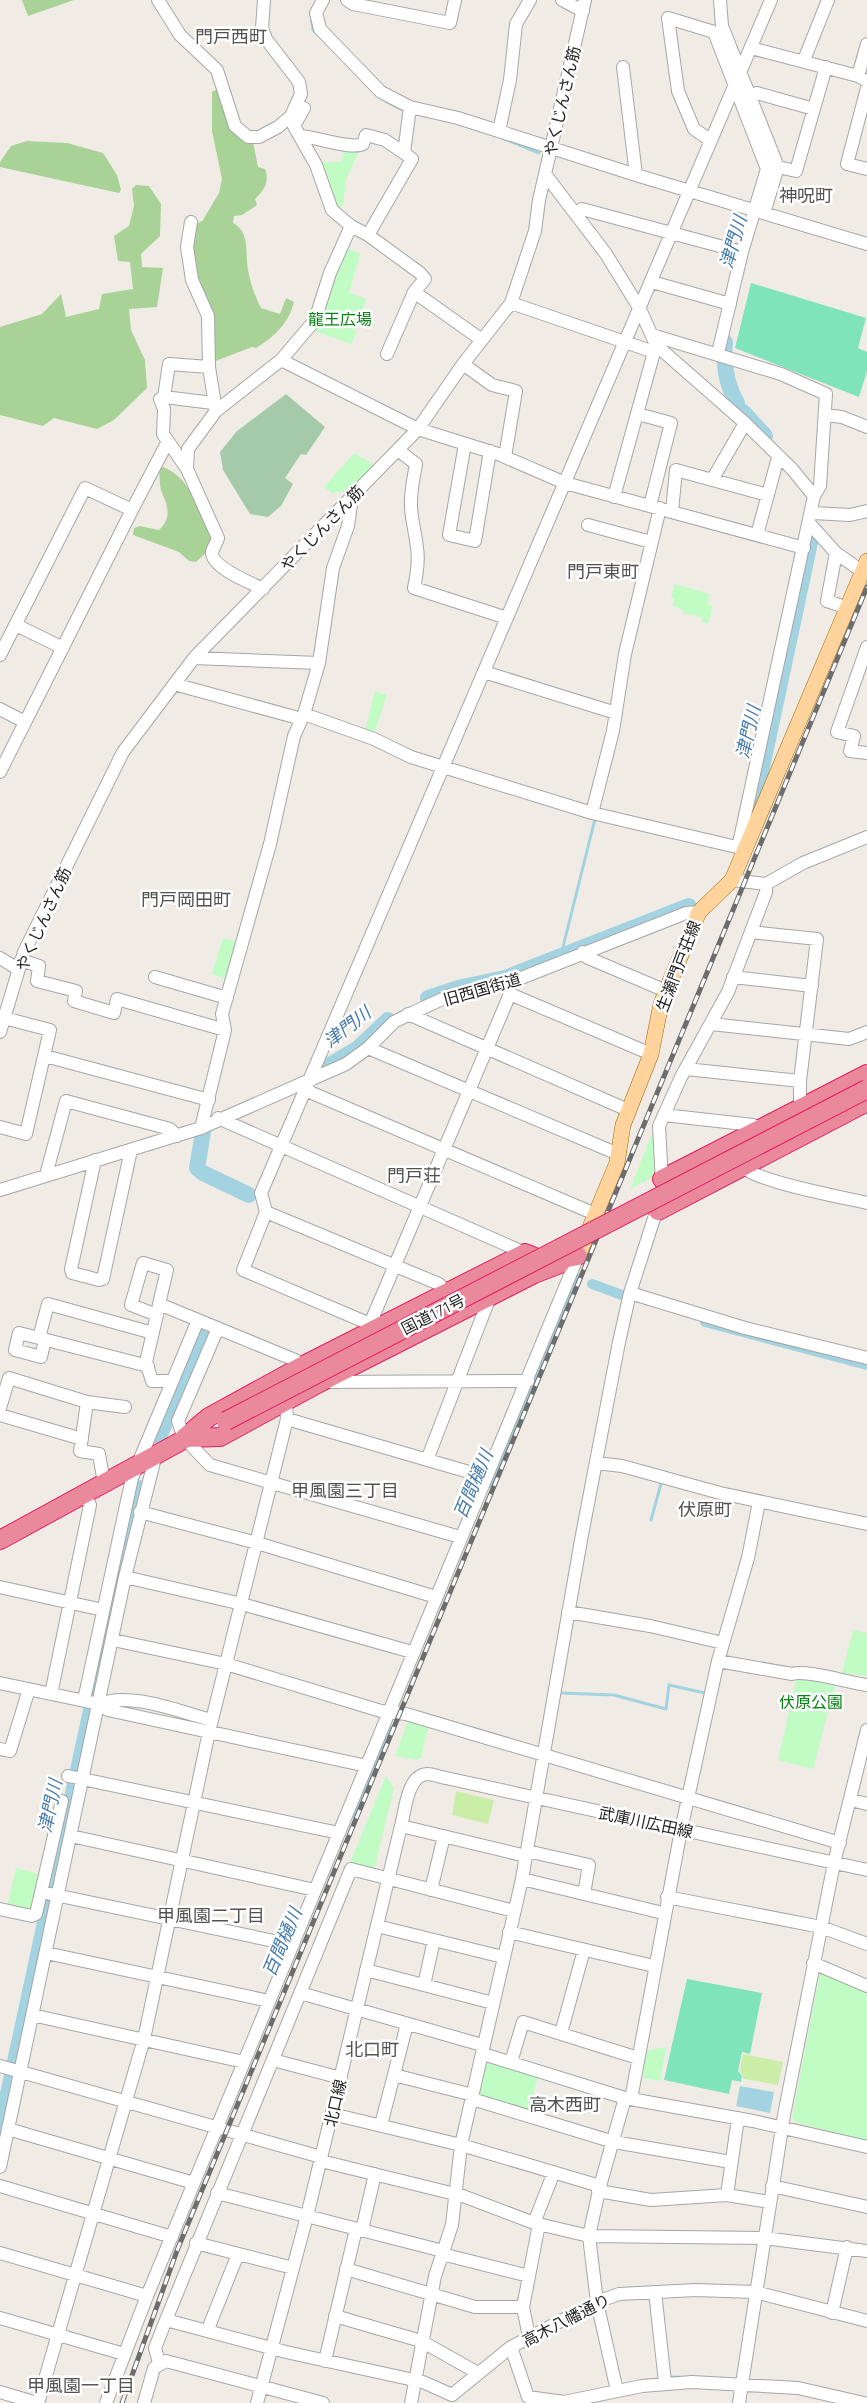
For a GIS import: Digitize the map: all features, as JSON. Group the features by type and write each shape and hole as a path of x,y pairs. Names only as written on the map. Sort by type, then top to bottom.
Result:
{"highway":[{"path":"662,1179 867,1074"},
{"name":"国道171号","path":"0,1540 184,1438 226,1420 867,1089"},
{"path":"658,1211 867,1102"},
{"path":"184,1438 209,1417 302,1366 372,1328 484,1274 532,1262 578,1256"},
{"path":"184,1438 219,1437 286,1412 321,1382 492,1296 532,1262"}],"main road":[{"name":"生瀬門戸荘線","path":"578,1256 618,1154 628,1110 651,1054 661,1004 666,991 699,912 732,880 742,849 865,566"}],"street":[{"path":"158,0 180,35 217,70 235,126 240,133 248,137 259,136 279,127 291,116 301,94 299,82"},
{"path":"264,0 262,28 266,39 299,82 308,98 294,126 316,165 332,210 425,279 414,292 387,354"},
{"path":"323,0 316,14 320,29 381,92 410,108 458,118 551,149 867,244"},
{"path":"347,0 353,4 450,23 455,0"},
{"path":"499,131 510,80 516,24 530,0"},
{"path":"562,0 584,5"},
{"path":"720,0 722,27 778,167 742,252 722,354"},
{"path":"651,1054 508,989 487,1049 394,1267 372,1328 243,1270 266,1212 261,1193 771,0"},
{"path":"804,60 828,0"},
{"name":"やくじんさん筋","path":"0,1032 3,1015 20,965 123,752 194,658 418,429 463,364 511,303 536,231 545,174 584,5"},
{"path":"710,140 694,129 678,91 668,18 714,32 767,169 759,212"},
{"path":"751,48 804,60 863,78 867,44"},
{"path":"623,67 636,175"},
{"path":"778,167 796,171 826,67"},
{"path":"867,88 847,164 867,169"},
{"path":"749,95 757,93 814,109"},
{"path":"404,153 410,108"},
{"path":"300,136 321,138 354,147 363,144 366,135 385,140 412,159 368,235"},
{"path":"545,174 606,254 640,309 654,344 745,423 781,458 814,496"},
{"path":"575,214 582,209 742,252"},
{"path":"191,222 187,247 192,280 208,316 208,367 215,407"},
{"path":"187,469 188,449 215,407 281,360 315,320 330,273 351,226"},
{"path":"652,282 730,304"},
{"path":"414,292 482,340"},
{"path":"174,684 303,716 443,768 592,813 742,849 814,496 820,486 826,394 782,374 722,354 627,340 575,326 511,303"},
{"path":"615,497 654,344"},
{"path":"281,360 418,429 490,451 565,483 804,548"},
{"path":"208,367 169,364 164,397 160,399 164,409 163,434 187,469 218,538 212,553 214,559 230,574 263,589"},
{"path":"463,364 492,385 514,388 516,391 505,457"},
{"path":"164,397 215,407"},
{"path":"638,414 671,423 661,508"},
{"path":"825,415 842,417 867,427"},
{"path":"712,480 745,423"},
{"path":"0,772 167,443"},
{"path":"465,444 449,536 475,541 490,451"},
{"path":"398,450 416,464 411,492 412,517 420,552 414,588 507,618"},
{"path":"757,535 777,461 781,458"},
{"path":"592,813 616,712 625,654 651,542 676,470 768,495"},
{"path":"0,656 86,488 132,510"},
{"path":"0,1190 201,1128 225,1030 222,1014 270,844 294,736 303,716 319,663 333,568 348,526 352,497"},
{"path":"811,519 867,511"},
{"path":"811,519 836,553 865,566"},
{"path":"588,525 651,542"},
{"path":"836,553 827,601 848,608"},
{"path":"16,625 63,648"},
{"path":"867,647 837,732 854,736 850,751 867,753"},
{"path":"194,658 319,663"},
{"path":"484,672 616,712"},
{"path":"0,709 25,722"},
{"path":"732,880 766,884 803,863 867,837"},
{"path":"411,2403 431,2294 452,2225 461,2145 522,1879 534,1798 568,1612 630,1293 658,1211 662,1179 659,1126 733,978 766,892 766,884"},
{"name":"旧西国街道","path":"201,1128 218,1118 346,1064 368,1048 394,1022 451,995 508,989 583,952 686,913 699,912"},
{"path":"751,932 817,939 800,1081 800,1108"},
{"path":"583,952 595,962 666,991"},
{"path":"0,958 20,965 39,966 37,981 76,991 74,1001 114,1013 117,999 225,1030"},
{"path":"155,976 227,998"},
{"path":"733,978 812,986"},
{"path":"408,1014 628,1110"},
{"path":"0,1127 26,1134 50,1030 3,1015"},
{"path":"711,1024 849,1039 867,1032"},
{"path":"368,1048 618,1154"},
{"path":"45,1056 209,1100"},
{"path":"686,1069 800,1081"},
{"path":"305,1090 595,1214"},
{"path":"46,1175 66,1101 170,1129 177,1136"},
{"path":"664,1115 753,1125 760,1128"},
{"path":"218,1118 420,1208 532,1262"},
{"path":"729,1144 744,1171 784,1184 867,1203"},
{"path":"95,1160 71,1269 72,1273 99,1280 103,1279 131,1150"},
{"path":"266,1212 439,1284 447,1293"},
{"path":"106,2403 147,2296 367,1767 412,1652 528,1381 578,1256"},
{"path":"427,1460 492,1296 484,1274"},
{"path":"630,1293 828,1353 861,1360"},
{"path":"148,1366 42,1339 48,1304 153,1333"},
{"path":"172,1381 152,1381 148,1366 158,1309 208,1324 295,1360 302,1366"},
{"path":"0,1909 32,1916 36,1914 50,1894 71,1836 83,1779 103,1610 135,1466 172,1381 208,1324"},
{"path":"208,1324 178,1421 184,1438 210,1465 460,1537"},
{"path":"0,1408 9,1378 87,1402 125,1407"},
{"path":"321,1382 528,1381"},
{"path":"87,1402 80,1451 99,1454 105,1483"},
{"path":"0,2392 37,2403 110,2158 144,2039 211,1726 272,1481 286,1412 427,1460 486,1477"},
{"path":"0,1415 82,1439"},
{"path":"91,1702 113,1640 140,1512 156,1454"},
{"path":"596,1463 622,1466 759,1502 867,1524"},
{"path":"51,1694 90,1505 85,1494"},
{"path":"617,2391 597,2302 589,2236 599,2188 628,2098 638,2058 663,1913 681,1830 718,1660 747,1563 759,1502"},
{"path":"140,1512 257,1543 436,1597"},
{"path":"125,1577 242,1604 412,1652"},
{"path":"0,1587 103,1610"},
{"path":"568,1612 650,1626 723,1643"},
{"path":"113,1640 226,1664 381,1712 390,1711 542,1754 840,1844"},
{"path":"718,1660 792,1674 800,1670 839,1681 867,1685"},
{"path":"0,1683 91,1702 108,1710 211,1726 367,1767"},
{"path":"0,1749 10,1751 29,1689"},
{"path":"739,2403 769,2202 813,1963 834,1863 865,1751 867,1730"},
{"name":"武庫川広田線","path":"426,1774 867,1870"},
{"name":"北口線","path":"257,2403 307,2216 412,1784 418,1777 426,1774"},
{"path":"68,1776 339,1833"},
{"path":"851,1800 867,1804"},
{"path":"0,2167 8,2129 11,2069 32,2015 46,1953 50,1894 62,1801"},
{"path":"401,1826 589,1865 584,1894"},
{"path":"71,1836 315,1890"},
{"path":"431,1890 444,1836"},
{"path":"159,2363 155,2348 196,2243 242,2137 351,1869 514,1911"},
{"path":"522,1879 663,1913"},
{"path":"50,1894 293,1945"},
{"path":"667,1896 821,1927 867,1944"},
{"path":"377,1926 503,1957"},
{"path":"509,1932 654,1966"},
{"path":"424,1985 434,1940"},
{"path":"561,2033 584,1950"},
{"path":"46,1953 269,2001"},
{"path":"813,1963 867,1986"},
{"path":"366,1970 493,2003"},
{"path":"300,1993 357,2007 483,2050 511,2062 628,2098 782,2127 867,2147"},
{"path":"32,2015 244,2062"},
{"path":"511,2062 523,2022 638,2058"},
{"path":"381,2125 406,2024"},
{"path":"273,2060 340,2078"},
{"path":"11,2069 217,2130 482,2202 536,2224 589,2236 764,2238 867,2251"},
{"path":"394,2075 614,2142 731,2162"},
{"path":"332,2114 461,2145 554,2172 599,2188 651,2200 726,2195 769,2202"},
{"path":"726,2195 738,2118"},
{"path":"8,2129 194,2183"},
{"path":"529,2337 522,2307 536,2224 554,2172"},
{"path":"325,2361 346,2269 375,2174"},
{"path":"0,2186 172,2237"},
{"path":"772,2186 867,2207"},
{"path":"218,2193 529,2276"},
{"path":"196,2243 293,2268"},
{"path":"847,2247 832,2313 867,2321"},
{"path":"0,2253 147,2296"},
{"path":"208,2329 238,2254"},
{"path":"346,2269 475,2307 522,2307"},
{"name":"高木八幡通り","path":"415,2381 452,2395 511,2348 529,2337 597,2302 619,2294 696,2290 755,2292 832,2313"},
{"path":"655,2292 665,2382"},
{"path":"335,2316 421,2341 478,2373"},
{"path":"0,2318 124,2354"},
{"path":"166,2320 325,2361 415,2381"},
{"path":"511,2348 528,2397 563,2402 665,2382 798,2388 834,2400 864,2403"},
{"path":"144,2403 154,2368 166,2361 323,2403"}],"green space":[{"path":"22,0 74,0 28,16"},
{"path":"219,91 253,142 258,167 265,169 267,178 265,186 255,199 257,205 242,215 234,216 233,223 244,235 254,291 261,308 280,314 286,298 294,302 285,323 269,339 256,348 252,347 213,362 190,248 194,226 203,220 219,193 222,179 212,131 212,92"},
{"path":"27,141 67,143 103,153 117,175 121,190 119,193 0,167 0,162 11,146"},
{"path":"345,148 359,151 346,180 343,206 336,208 321,162 341,162"},
{"path":"136,185 149,186 161,204 160,236 141,254 142,267 163,268 157,307 129,309 131,330 145,360 147,388 114,420 97,429 54,418 43,426 0,415 0,327 42,314 61,294 66,317 99,309 102,294 133,289 130,262 118,261 114,236 129,226 134,206 132,189"},
{"name":"龍王広場","path":"345,247 360,254 349,293 366,299 352,344 311,330"},
{"path":"751,283 866,318 858,348 867,352 867,371 859,397 735,348"},
{"path":"286,394 325,427 306,455 301,454 285,478 293,484 281,506 268,517 250,514 223,470 220,452 237,431"},
{"path":"354,453 373,464 350,491 332,493 324,487"},
{"path":"159,466 178,476 185,484 212,529 211,548 196,562 189,561 179,552 133,535 134,528 140,526 159,530 166,520 168,511 160,487"},
{"path":"675,584 710,594 707,604 713,606 708,624 701,621 702,617 683,613 684,610 673,606 674,599 671,597"},
{"path":"375,691 387,695 374,734 365,731"},
{"path":"223,938 237,942 226,979 212,974"},
{"path":"652,1134 655,1134 657,1175 630,1189"},
{"path":"853,1630 867,1633 867,1676 842,1673"},
{"name":"伏原公園","path":"797,1677 835,1686 813,1769 778,1760"},
{"path":"409,1719 425,1723 428,1728 421,1758 416,1760 395,1756"},
{"path":"386,1776 394,1788 375,1866 370,1871 349,1865"},
{"path":"456,1791 494,1800 488,1824 452,1815"},
{"path":"16,1868 39,1874 32,1908 28,1911 7,1907"},
{"path":"824,1971 867,1990 867,2141 795,2122 792,2117 820,1973"},
{"path":"687,1979 762,1993 750,2054 742,2052 738,2071 742,2076 741,2082 732,2080 729,2094 664,2080"},
{"path":"666,2047 660,2081 643,2078 645,2051"},
{"path":"743,2054 783,2062 778,2085 744,2079 740,2070"},
{"path":"491,2062 538,2077 528,2112 482,2098 479,2092 485,2066"}],"water":[{"path":"740,2086 774,2092 770,2113 736,2106"}],"waterway":[{"path":"311,15 313,30 317,34"},
{"path":"387,102 405,111"},
{"path":"502,138 539,153"},
{"name":"津門川","path":"725,342 726,374 737,403"},
{"name":"津門川","path":"743,412 765,436"},
{"name":"津門川","path":"745,834 751,819 812,533"},
{"path":"561,955 595,819"},
{"name":"津門川","path":"428,998 458,988 505,978 689,906"},
{"name":"津門川","path":"330,1065 357,1049 388,1020"},
{"name":"津門川","path":"203,1132 197,1168 249,1195"},
{"name":"百間樋川","path":"490,1483 577,1279"},
{"name":"百間樋川","path":"592,1284 622,1295"},
{"name":"百間樋川","path":"705,1322 867,1365"},
{"name":"津門川","path":"159,1437 206,1327"},
{"path":"651,1520 662,1480"},
{"name":"津門川","path":"0,2131 139,1488"},
{"path":"560,1693 614,1695 666,1709 669,1685 705,1693"},
{"name":"百間樋川","path":"353,1813 388,1730"},
{"path":"671,2377 680,2377"}],"railway":[{"path":"122,2403 178,2248 867,587"}],"district":[{"name":"門戸西町","path":"231,36"},
{"name":"神呪町","path":"806,195"},
{"name":"門戸東町","path":"603,571"},
{"name":"門戸岡田町","path":"186,899"},
{"name":"門戸荘","path":"414,1175"},
{"name":"甲風園三丁目","path":"345,1490"},
{"name":"伏原町","path":"705,1509"},
{"name":"甲風園二丁目","path":"211,1915"},
{"name":"北口町","path":"372,2049"},
{"name":"高木西町","path":"565,2104"},
{"name":"甲風園一丁目","path":"81,2385"}]}
